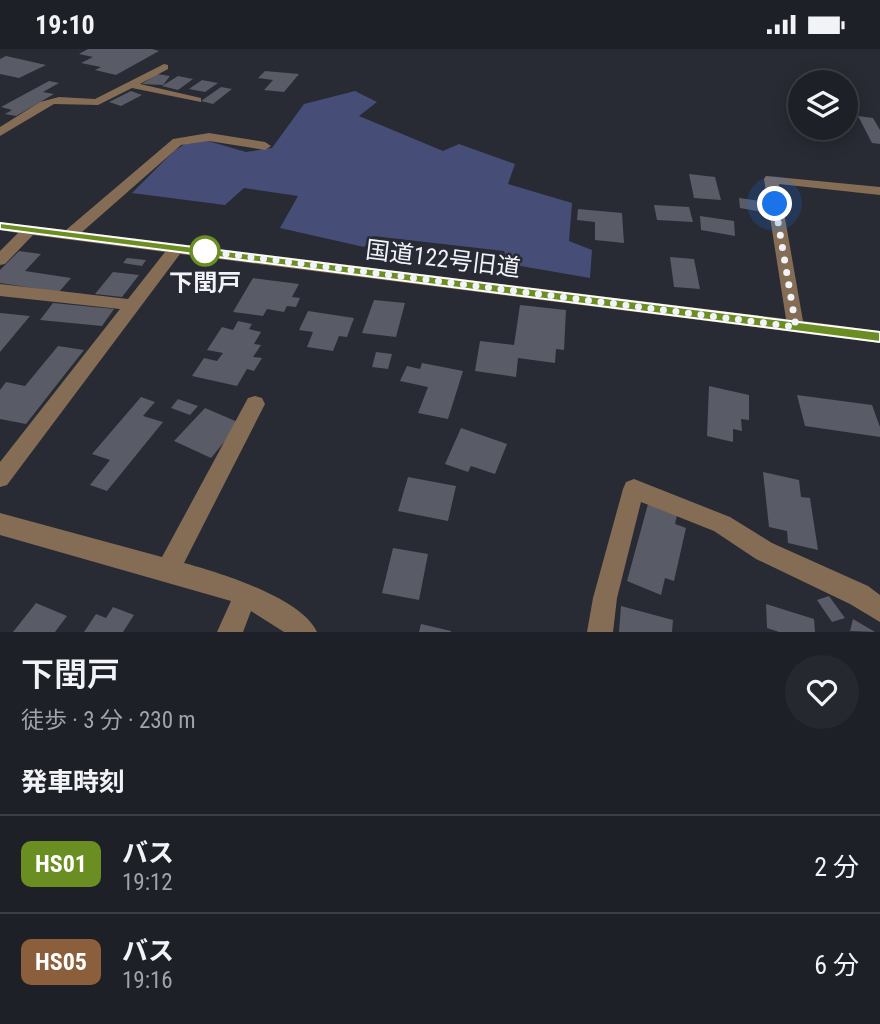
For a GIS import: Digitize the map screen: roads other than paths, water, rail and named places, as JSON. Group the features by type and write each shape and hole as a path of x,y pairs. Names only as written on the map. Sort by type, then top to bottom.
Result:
{"street":[{"path":"0,132 48,102 61,99 87,105 99,102 164,67"},
{"path":"131,85 197,100"},
{"path":"70,234 177,142 209,137 265,146"},
{"path":"796,327 771,179 880,191"},
{"name":"国道122号旧道","path":"0,226 880,337"},
{"path":"0,260 30,229"},
{"path":"0,478 176,248"},
{"path":"0,291 132,305"},
{"path":"167,571 255,404"},
{"path":"600,632 605,598 634,489 722,524 764,551 859,595 880,610"},
{"path":"0,524 235,589 269,606 304,632"},
{"path":"230,632 246,594"}],"place":[{"name":"下閏戸","path":"205,251"}]}
